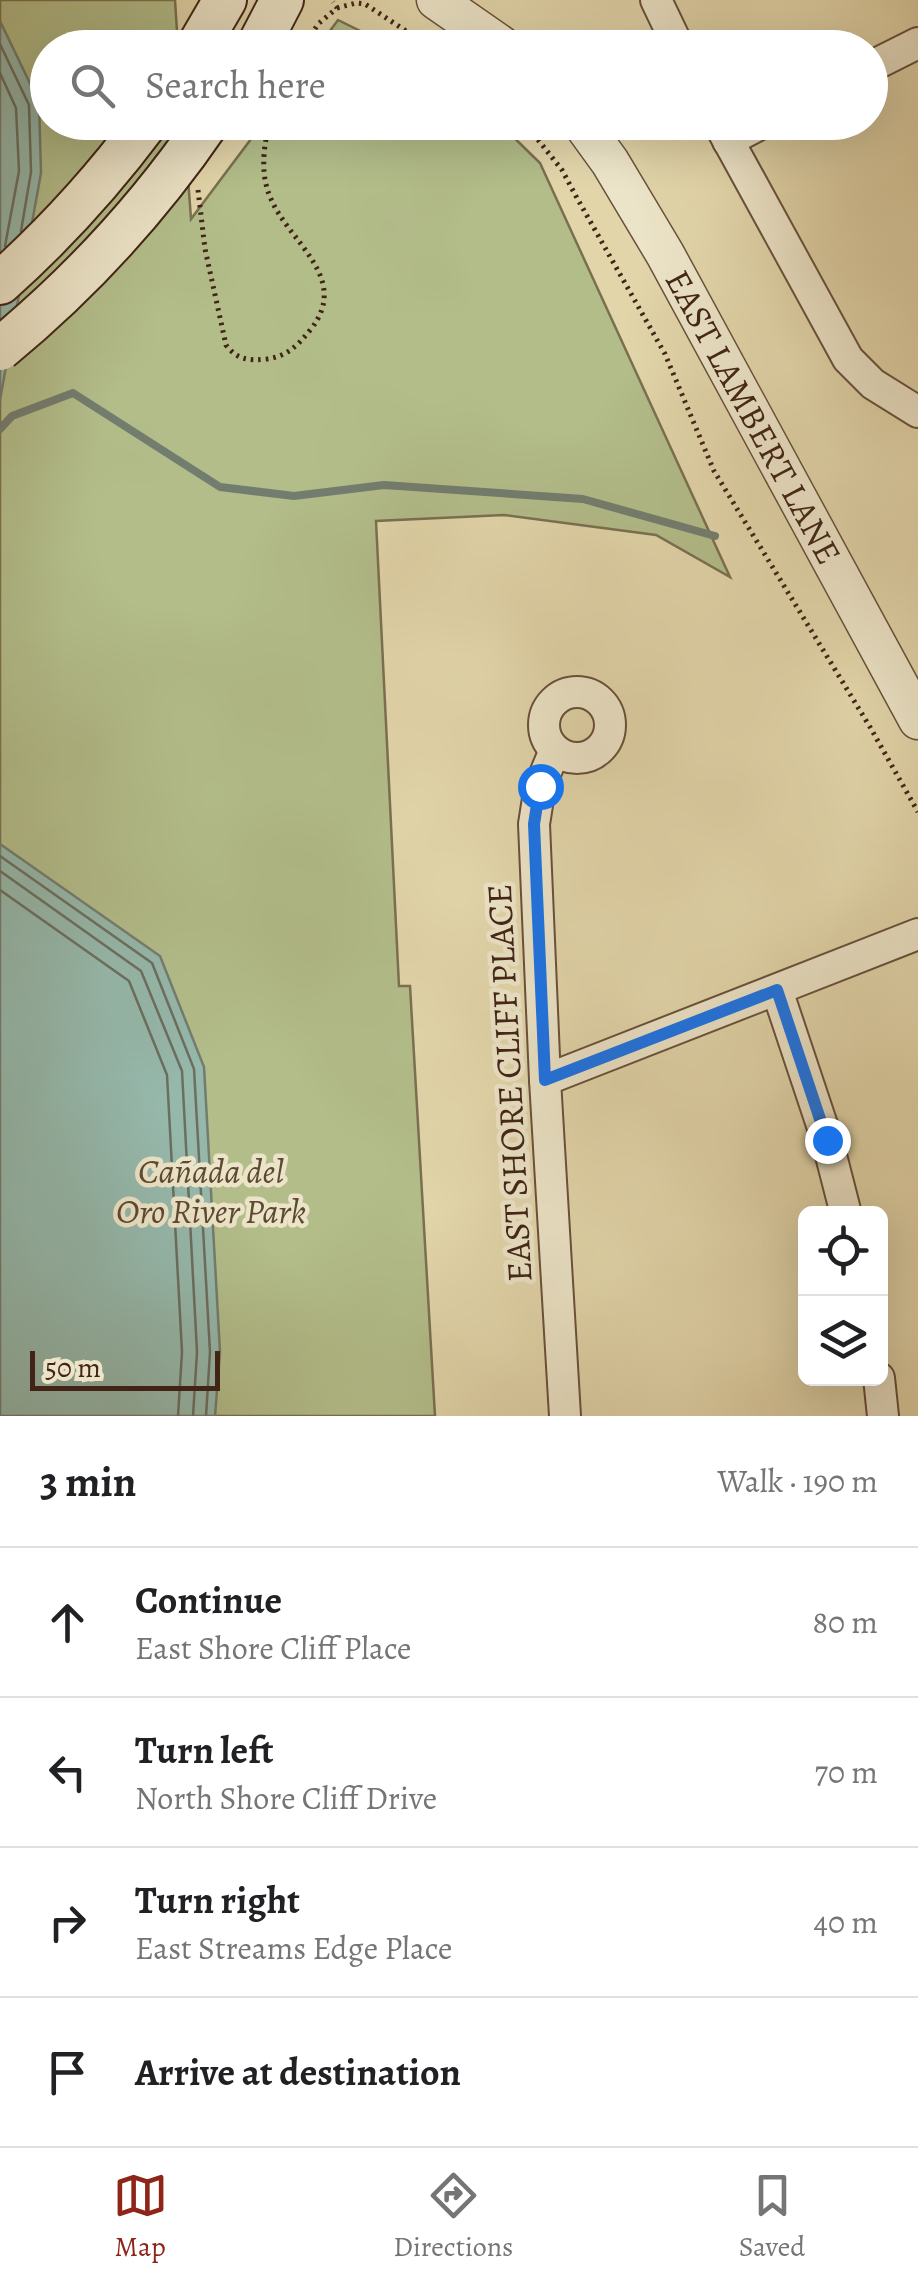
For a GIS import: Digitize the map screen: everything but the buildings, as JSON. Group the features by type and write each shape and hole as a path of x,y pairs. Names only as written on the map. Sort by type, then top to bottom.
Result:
{"main road":[{"path":"207,30 225,0"},
{"path":"266,30 280,4"},
{"path":"0,283 80,203 134,140"},
{"path":"0,349 110,246 195,140"}],"street":[{"path":"436,0 480,30"},
{"path":"476,0 504,30"},
{"path":"656,0 670,30"},
{"path":"888,59 918,43"},
{"name":"EAST LAMBERT LANE","path":"595,140 665,254 918,720"},
{"path":"727,140 848,359 873,384 918,412"},
{"name":"EAST SHORE CLIFF PLACE","path":"555,750 540,786 534,824 565,1416"},
{"path":"545,1080 918,934"},
{"path":"777,990 827,1140 844,1206"},
{"path":"880,1386 883,1416"}],"path":[{"path":"314,30 335,6 356,3 365,4 405,30"},
{"path":"198,188 205,248 226,345 246,360 279,357 294,349 318,320 324,286 316,264 270,198 264,172 266,140"},
{"path":"537,140 570,184 665,354 714,471 918,812"}],"green space":[{"name":"Cañada del Oro River Park","path":"0,0 175,0 177,30 30,30 30,140 185,140 191,219 250,140 516,140 540,163 730,577 656,535 504,515 376,521 399,986 410,986 435,1416 0,1416"},
{"path":"338,20 358,30 331,30"}],"water":[{"path":"0,21 30,83 30,140 40,140 41,173 0,400"},
{"path":"0,844 160,956 204,1067 220,1352 215,1416 0,1416"}],"waterway":[{"path":"0,429 12,416 73,393 220,487 294,496 384,485 583,499 715,536"}],"route":[{"path":"540,786 534,824 545,1080 777,990 827,1140"}]}
